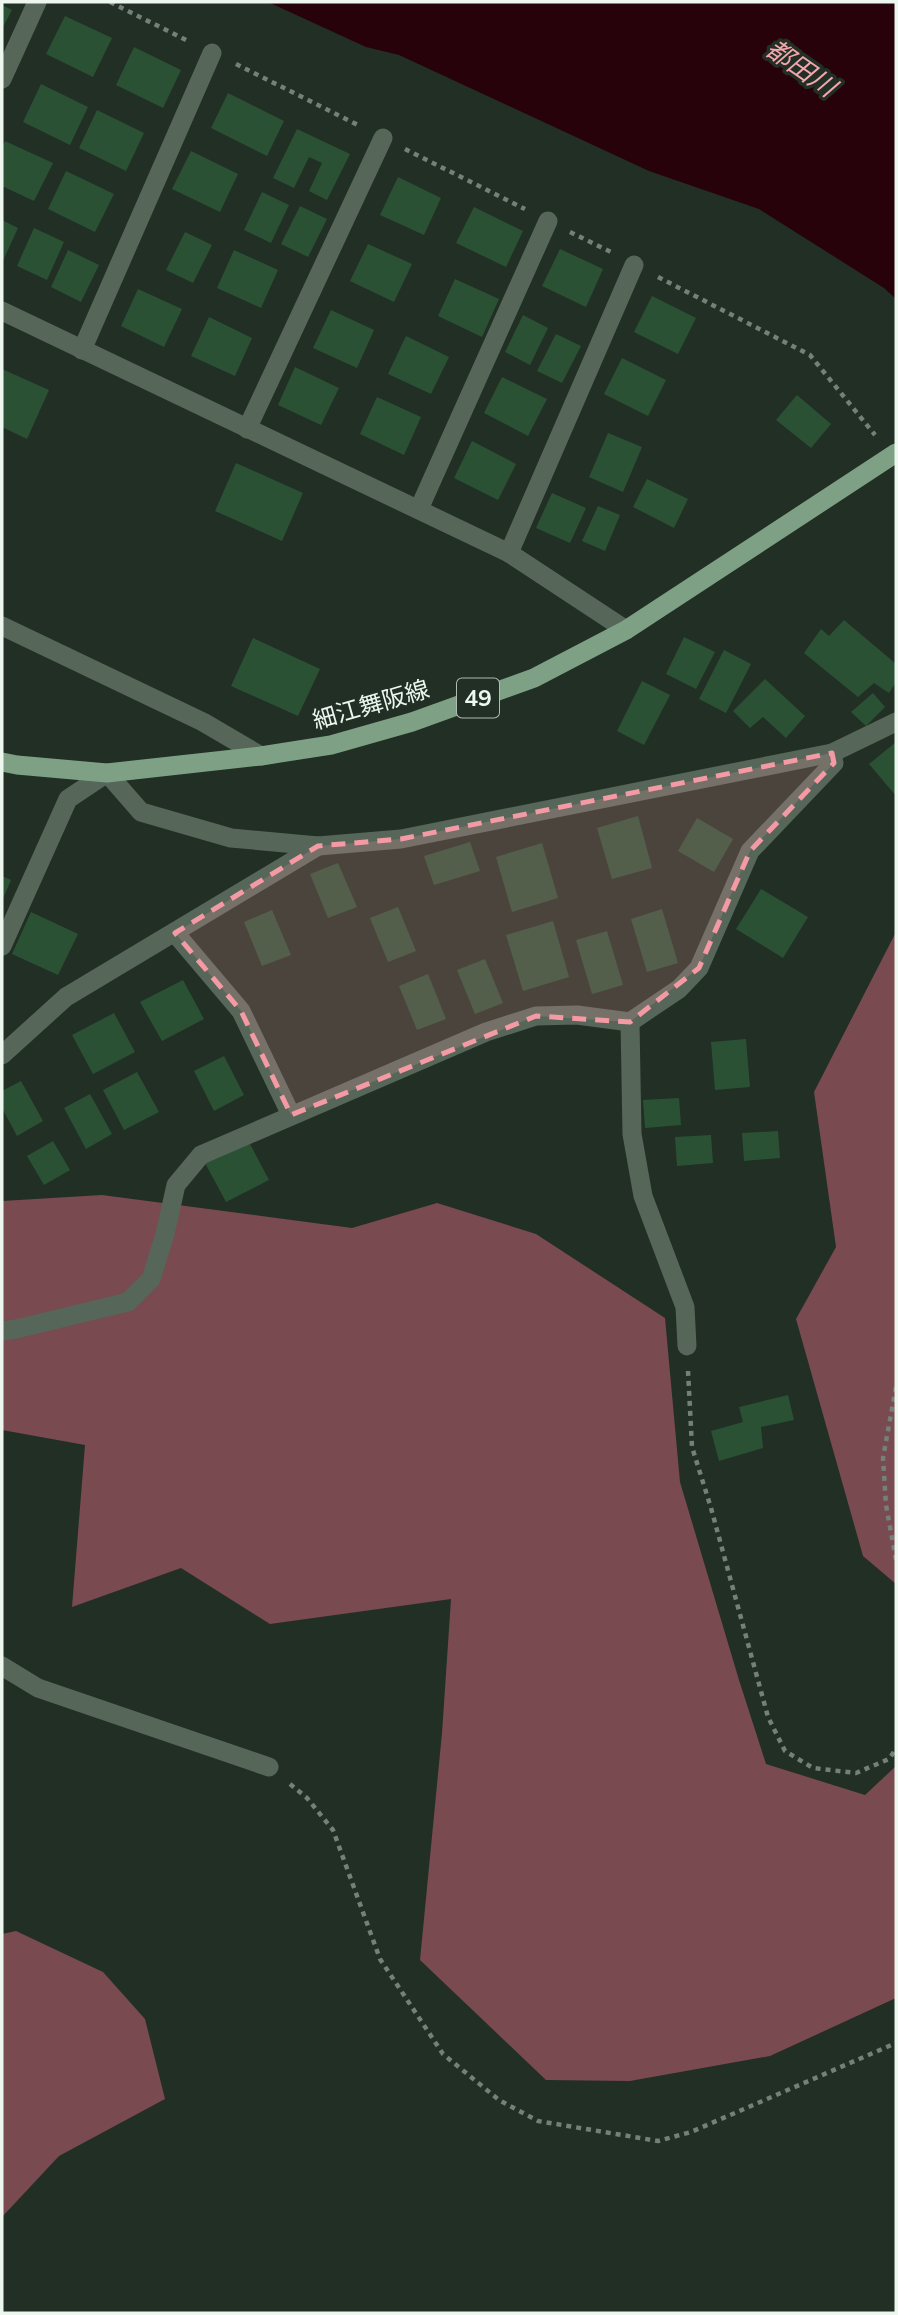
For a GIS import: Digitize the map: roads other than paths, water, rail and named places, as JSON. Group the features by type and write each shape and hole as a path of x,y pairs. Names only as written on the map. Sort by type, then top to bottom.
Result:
{"main road":[{"name":"細江舞阪線","path":"2,762 107,772 261,756 331,745 412,722 534,678 626,630 895,456"}],"street":[{"path":"2,79 37,2"},
{"path":"82,350 212,53"},
{"path":"247,429 383,138"},
{"path":"419,509 548,221"},
{"path":"509,553 634,265"},
{"path":"2,311 509,553 626,630"},
{"path":"2,626 203,722 261,756"},
{"path":"2,946 68,799 107,772 141,812 231,838 318,846 401,839 832,753 896,722"},
{"path":"2,1331 128,1302 150,1279 165,1234 176,1185 201,1155 486,1032 536,1016 577,1014 630,1022 679,989 699,968 750,851 834,763 832,753"},
{"path":"2,1055 66,997 318,846"},
{"path":"175,933 242,1011 291,1115"},
{"path":"630,1022 634,1146 643,1196 685,1307 687,1346"},
{"path":"2,1667 38,1688 269,1767"}],"water":[{"name":"都田川","path":"268,2 896,2 896,299 884,288 759,209 649,171 399,55 366,47"}]}
